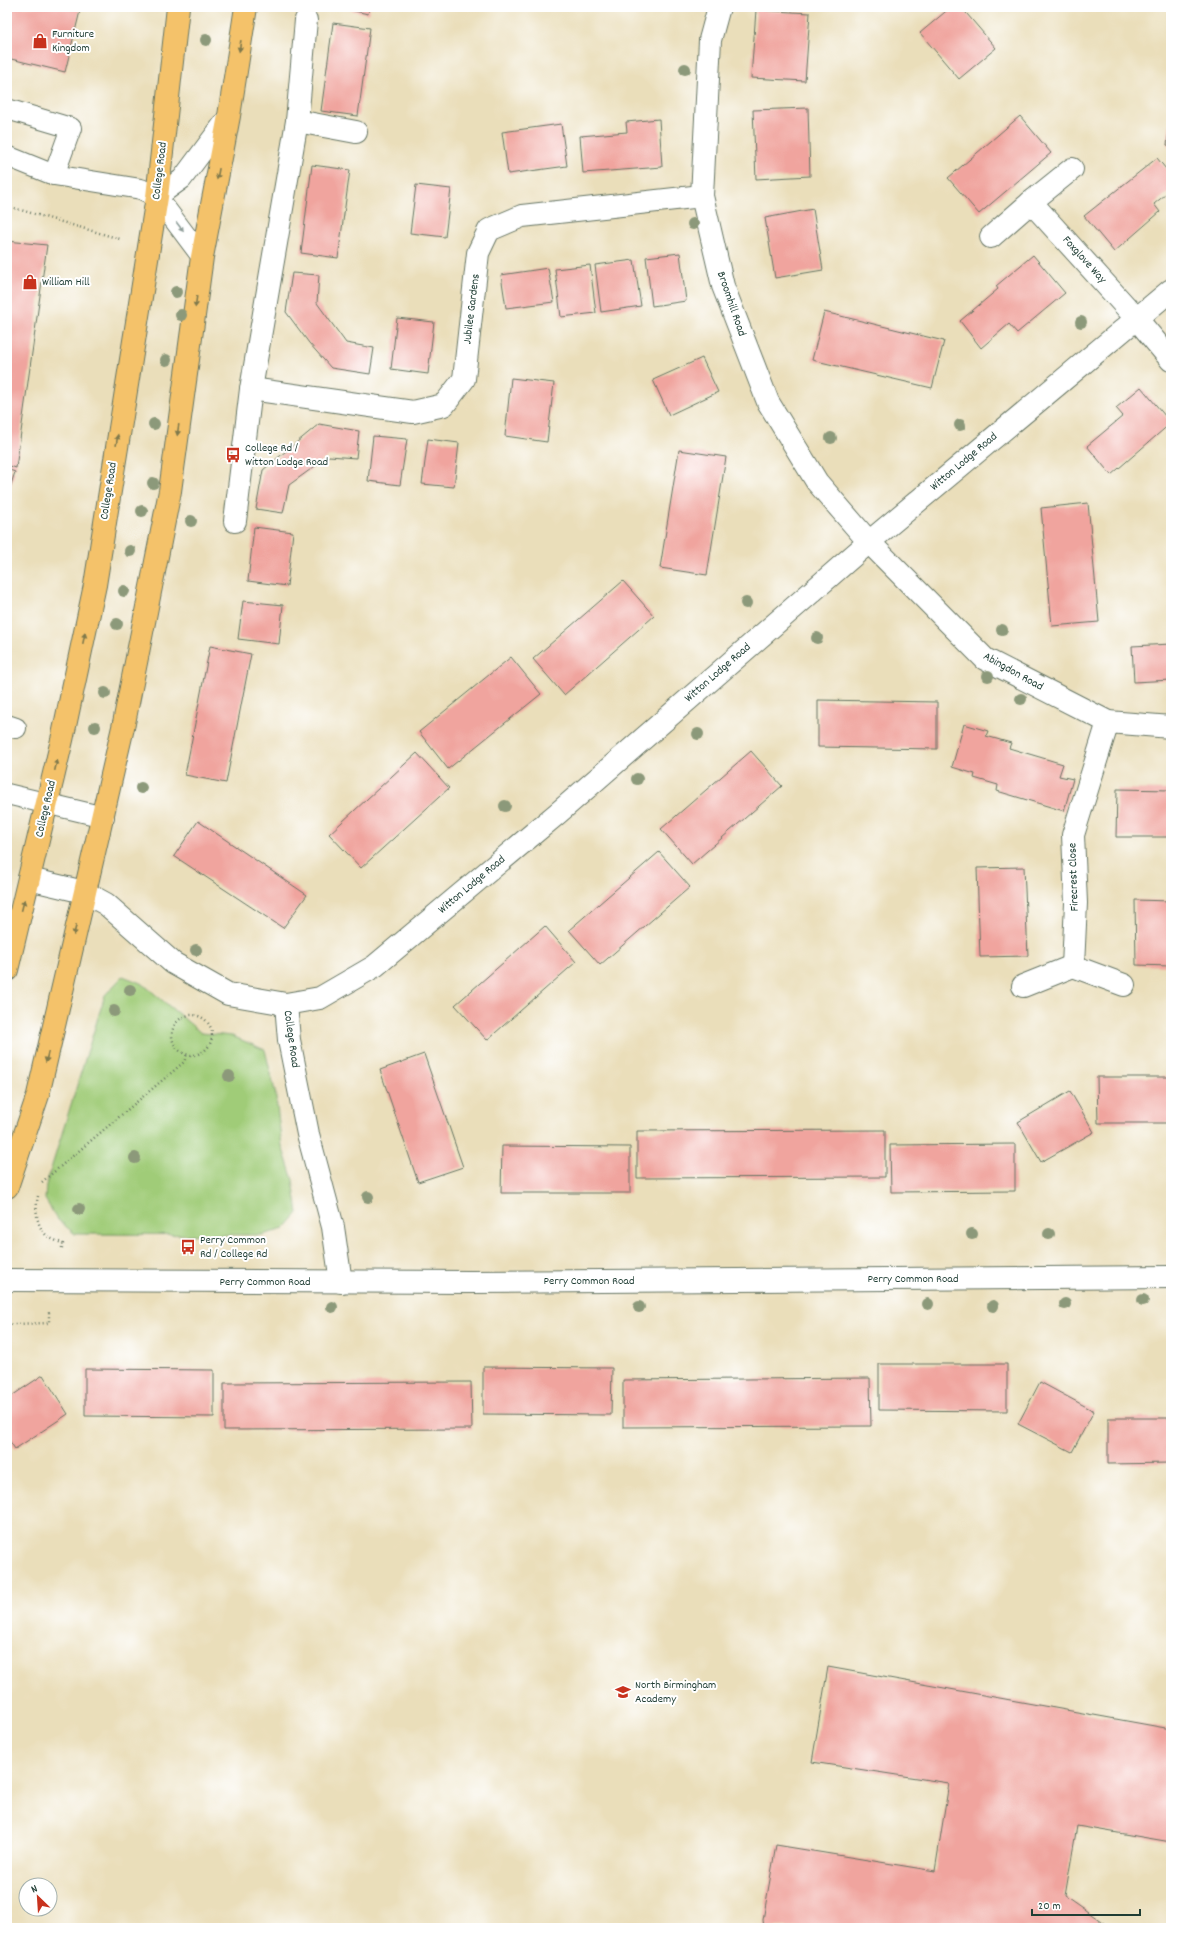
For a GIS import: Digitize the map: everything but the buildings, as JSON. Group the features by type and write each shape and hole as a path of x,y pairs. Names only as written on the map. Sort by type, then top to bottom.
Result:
{"main road":[{"name":"College Road","path":"8,960 47,804 95,585 157,198 178,7"},
{"path":"7,1187 38,1095 84,892 104,817 124,723 170,492 202,257 229,116 246,7"}],"street":[{"name":"Broomhill Road","path":"719,7 710,40 702,196 723,286 768,402 817,482 869,542"},
{"path":"235,521 251,389 297,121 306,20"},
{"path":"297,121 356,132"},
{"path":"991,237 1072,169"},
{"name":"Jubilee Gardens","path":"251,389 413,412 444,405 464,379 478,253 489,230 522,216 702,196"},
{"name":"Foxglove Way","path":"1031,202 1136,318"},
{"name":"Witton Lodge Road","path":"286,1004 320,998 375,966 558,813 869,542 1171,290"},
{"path":"1136,318 1171,360"},
{"name":"Abingdon Road","path":"869,542 985,659 1108,722 1171,727"},
{"name":"Firecrest Close","path":"1073,966 1076,903 1073,835 1108,722"},
{"name":"College Road","path":"29,878 84,892 106,904 173,963 228,994 286,1004 289,1040 308,1134 333,1228 341,1282"},
{"path":"1023,986 1073,966 1124,985"},
{"name":"Perry Common Road","path":"7,1280 341,1282 1171,1277"}],"lane":[{"path":"7,109 71,128 54,175"},
{"path":"157,198 182,179 229,116"},
{"path":"7,156 54,175 141,189 157,198 202,257"},
{"path":"7,794 104,817"}],"path":[{"path":"7,206 149,248"},
{"path":"191,1015 200,1017 208,1022 212,1031 211,1042 206,1049 197,1054 187,1054 177,1048 172,1038 173,1027 180,1018 191,1015"},
{"path":"41,1183 184,1062 187,1054"}],"green space":[{"path":"123,976 143,984 201,1033 232,1036 265,1050 275,1091 282,1146 293,1180 298,1213 284,1229 262,1235 75,1234 57,1219 45,1199 46,1185 105,995"}],"place":[{"name":"Furniture Kingdom","path":"40,41"},
{"name":"William Hill","path":"30,282"},
{"name":"College Rd / Witton Lodge Road","path":"233,455"},
{"name":"Perry Common Rd / College Rd","path":"188,1247"},
{"name":"North Birmingham Academy","path":"623,1692"}]}
